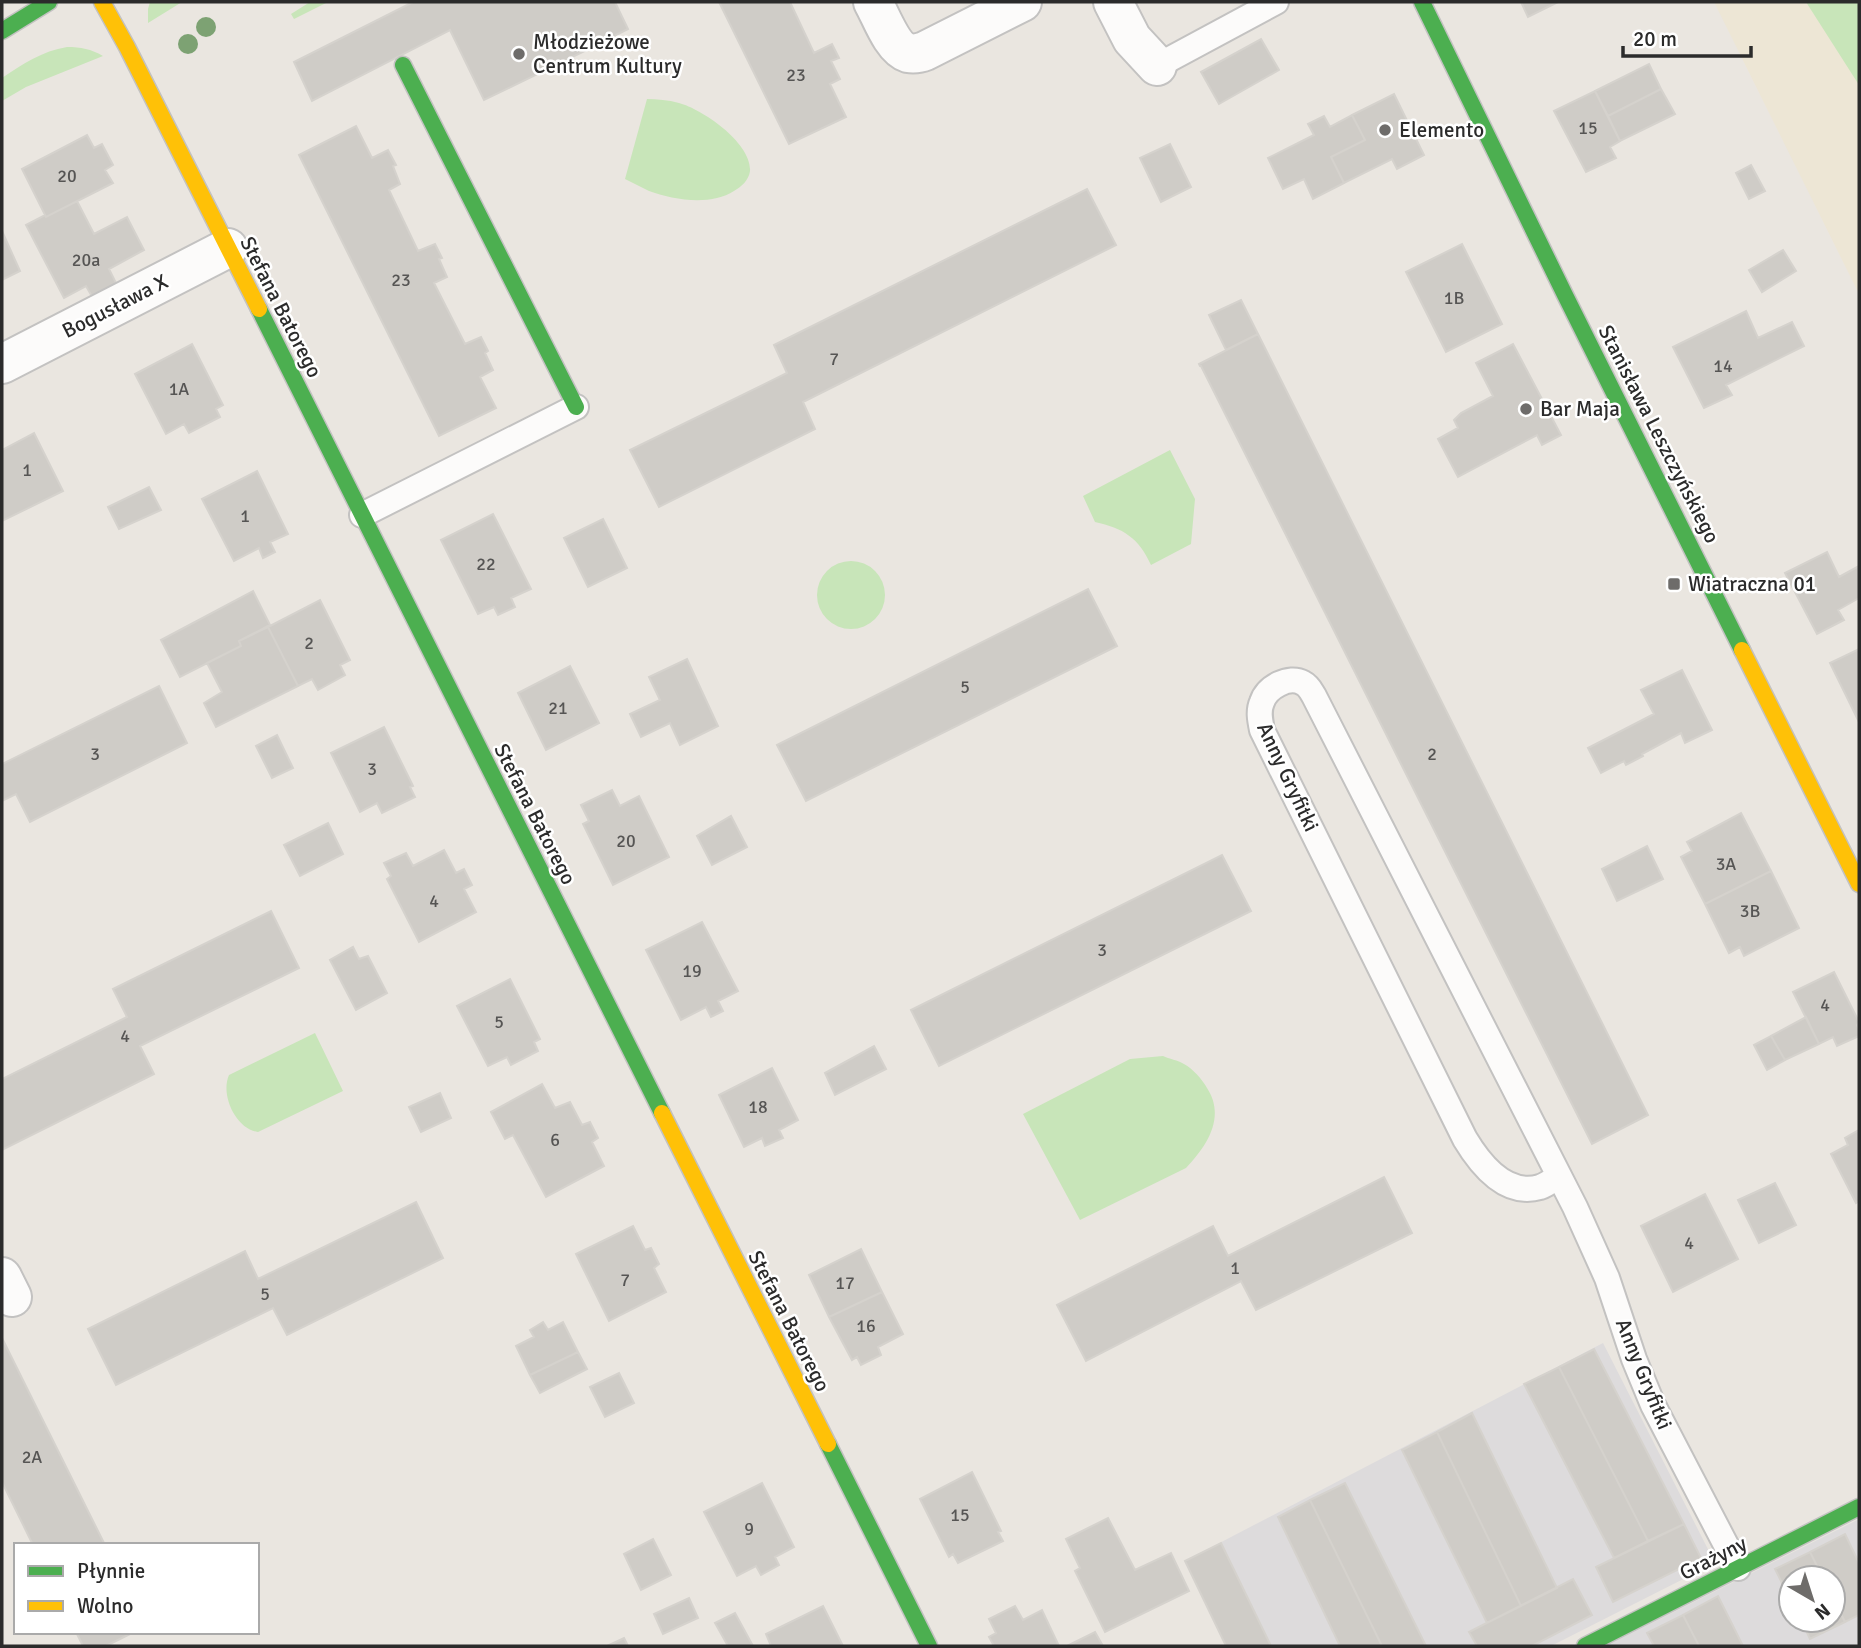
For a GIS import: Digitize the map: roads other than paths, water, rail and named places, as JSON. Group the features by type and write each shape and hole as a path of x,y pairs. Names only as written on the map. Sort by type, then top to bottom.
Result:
{"street":[{"path":"2,31 49,2"},
{"name":"Stefana Batorego","path":"102,2 127,47 929,1646"},
{"path":"873,2 894,42 906,53 916,53 1023,2"},
{"path":"1113,2 1132,39 1157,66"},
{"name":"Stanisława Leszczyńskiego","path":"1422,2 1859,884"},
{"path":"403,65 576,407"},
{"name":"Bogusława X","path":"2,364 228,248"},
{"name":"Grażyny","path":"1585,1646 1859,1507"}],"lane":[{"path":"1157,66 1276,2"},
{"path":"362,515 576,407"},
{"name":"Anny Gryfitki","path":"1559,1176 1541,1187 1514,1187 1497,1178 1482,1165 1465,1139 1262,730 1259,718 1261,703 1268,692 1280,683 1301,681 1309,687 1575,1207 1607,1278 1634,1359 1653,1405 1738,1568"}],"place":[{"name":"Młodzieżowe Centrum Kultury","path":"519,54"},
{"name":"Elemento","path":"1385,130"},
{"name":"Bar Maja","path":"1526,409"},
{"name":"Wiatraczna 01","path":"1674,584"}]}
